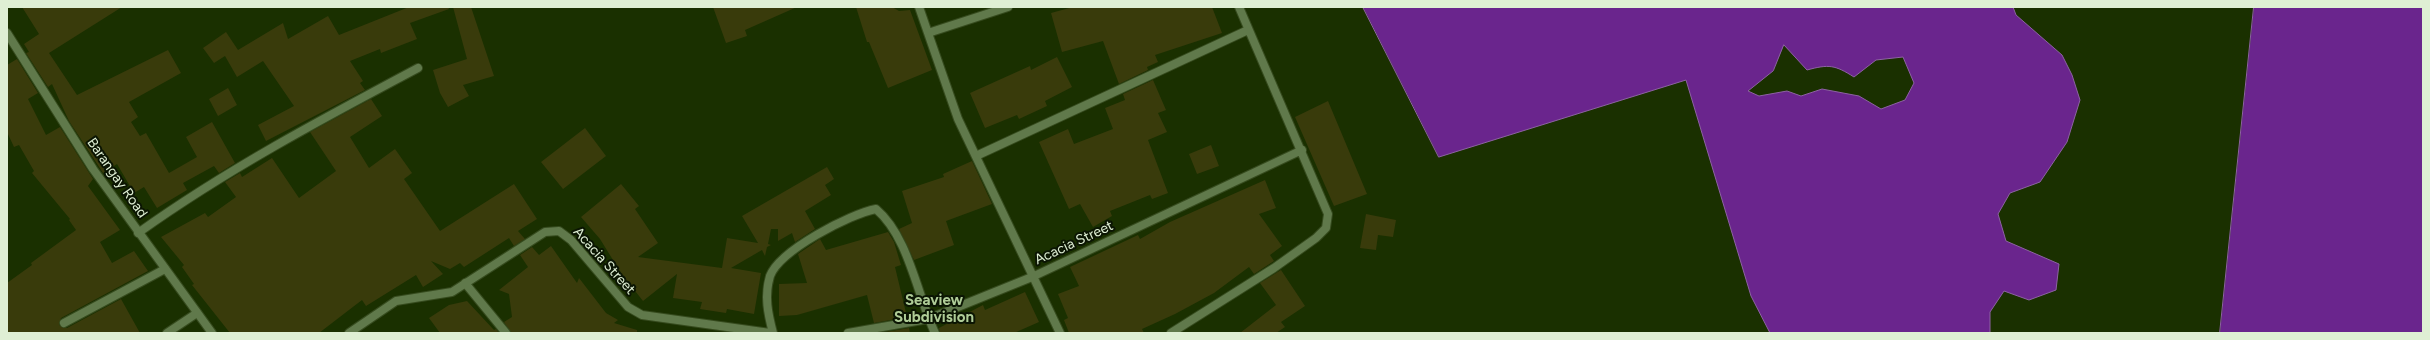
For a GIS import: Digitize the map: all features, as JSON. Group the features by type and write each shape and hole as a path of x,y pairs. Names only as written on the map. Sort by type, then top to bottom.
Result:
{"street":[{"path":"919,7 958,119 1060,333"},
{"path":"928,33 1008,7"},
{"path":"1171,333 1274,268 1316,238 1326,228 1328,214 1302,150 1239,7"},
{"path":"976,156 1248,30"},
{"name":"Barangay Road","path":"7,33 44,95 138,232 212,333"},
{"path":"138,232 276,144 418,68"},
{"name":"Acacia Street","path":"848,333 928,319 1032,277 1302,150"},
{"path":"773,333 766,306 771,275 793,248 861,212 876,209 888,219 897,235 928,319 935,333"},
{"name":"Acacia Street","path":"349,333 396,301 452,292 545,232 559,232 571,240 628,307 642,315 770,333"},
{"path":"64,324 165,269"},
{"path":"465,283 506,333"},
{"path":"167,333 197,312"}],"shaded area":[{"path":"1363,7 2013,7 2016,15 2062,55 2072,75 2080,100 2067,142 2040,182 2010,193 1998,214 2006,241 2059,264 2056,290 2029,300 2004,291 1990,312 1990,333 1770,333 1751,296 1686,80 1439,157","holes":["1784,45 1807,70 1827,66 1842,70 1854,77 1876,60 1903,57 1914,83 1905,100 1881,109 1859,96 1822,89 1801,96 1787,91 1759,96 1748,91 1773,71"]},
{"path":"2254,7 2423,7 2423,333 2220,333"}],"building":[{"path":"22,7 122,7 49,53 77,95 168,50 181,73 129,102 138,117 131,122 140,136 146,133 169,173 197,157 186,137 212,122 235,163 219,173 214,166 183,183 187,190 157,208 144,187 134,193 117,164 103,173 69,121 52,84 48,87 26,53 29,52 24,44 39,34"},
{"path":"409,7 448,7 449,9 410,23 417,39 381,53 380,49 350,61 363,81 360,83 365,90 266,141 258,125 294,106 263,61 237,77 225,56 214,63 203,48 226,32 238,50 283,23 288,39 328,16 339,35"},
{"path":"453,7 471,7 494,76 463,85 469,96 448,107 440,93 433,70 467,59"},
{"path":"713,7 797,7 745,30 747,36 726,43"},
{"path":"856,7 892,7 899,11 910,10 932,70 888,88 869,42 867,42"},
{"path":"1073,7 1212,7 1222,33 1155,55 1158,62 1147,67 1148,70 1119,84 1103,41 1062,52 1051,13"},
{"path":"1057,57 1072,87 1045,101 1047,106 1019,119 1017,115 985,128 970,93 1030,66 1031,70"},
{"path":"17,59 38,93 28,99 46,135 60,127 93,179 88,186 120,230 100,242 112,263 134,251 148,271 61,318 59,325 67,328 121,299 140,333 7,333 7,283 32,265 31,263 76,230 69,220 70,219 32,173 34,171 19,145 14,147 7,132 7,65"},
{"path":"1153,80 1166,110 1158,113 1167,132 1148,140 1168,193 1152,199 1150,195 1110,211 1112,216 1093,227 1080,204 1069,209 1039,142 1068,129 1074,144 1113,129 1105,108 1125,100 1123,94"},
{"path":"228,88 237,105 218,116 209,99"},
{"path":"371,99 382,116 350,137 369,168 395,149 412,173 404,179 440,231 514,184 537,219 518,231 525,239 514,246 509,238 464,267 460,263 450,269 431,261 443,274 423,287 416,275 366,306 362,300 319,333 230,333 192,285 194,284 182,267 184,265 161,237 205,213 208,217 236,197 225,182 240,173 242,177 272,158 299,198 336,171 310,132"},
{"path":"1328,101 1367,194 1334,206 1295,117"},
{"path":"585,128 606,156 563,189 541,162"},
{"path":"1211,145 1219,166 1197,174 1189,154"},
{"path":"972,161 992,204 946,221 954,245 914,260 899,229 912,223 902,191 944,177 943,174"},
{"path":"827,167 834,179 825,185 831,195 805,211 815,229 795,242 792,233 778,241 778,229 771,229 768,244 771,245 767,247 765,256 762,250 731,268 761,273 754,314 727,309 726,313 700,309 702,302 673,298 677,274 643,301 621,273 600,239 581,217 621,184 639,206 635,209 658,243 638,257 722,268 727,238 758,243 742,216"},
{"path":"1265,180 1276,208 1259,214 1282,246 1270,255 1274,261 1254,274 1249,267 1214,293 1175,314 1142,329 1144,333 1069,333 1064,320 1068,318 1058,294 1079,286 1070,267 1138,235 1140,239 1170,222"},
{"path":"1366,214 1396,220 1393,237 1378,235 1376,250 1360,248"},
{"path":"888,232 894,242 901,265 895,267 907,317 874,323 867,295 797,315 779,316 779,284 807,283 798,254 820,239 826,250"},
{"path":"551,246 577,283 579,278 606,313 618,320 614,323 637,330 637,333 511,333 504,322 512,317 509,294 499,290 528,267 520,255 532,247 539,255"},
{"path":"1281,270 1305,306 1281,322 1285,327 1276,333 1240,333 1276,305 1260,283"},
{"path":"1025,292 1039,322 1014,333 940,333 939,328 983,305 985,310"},
{"path":"467,301 494,330 496,329 499,333 440,333 429,318 449,305"},
{"path":"909,328 910,333 880,333"}],"district":[{"name":"Seaview Subdivision","path":"934,310"}]}
